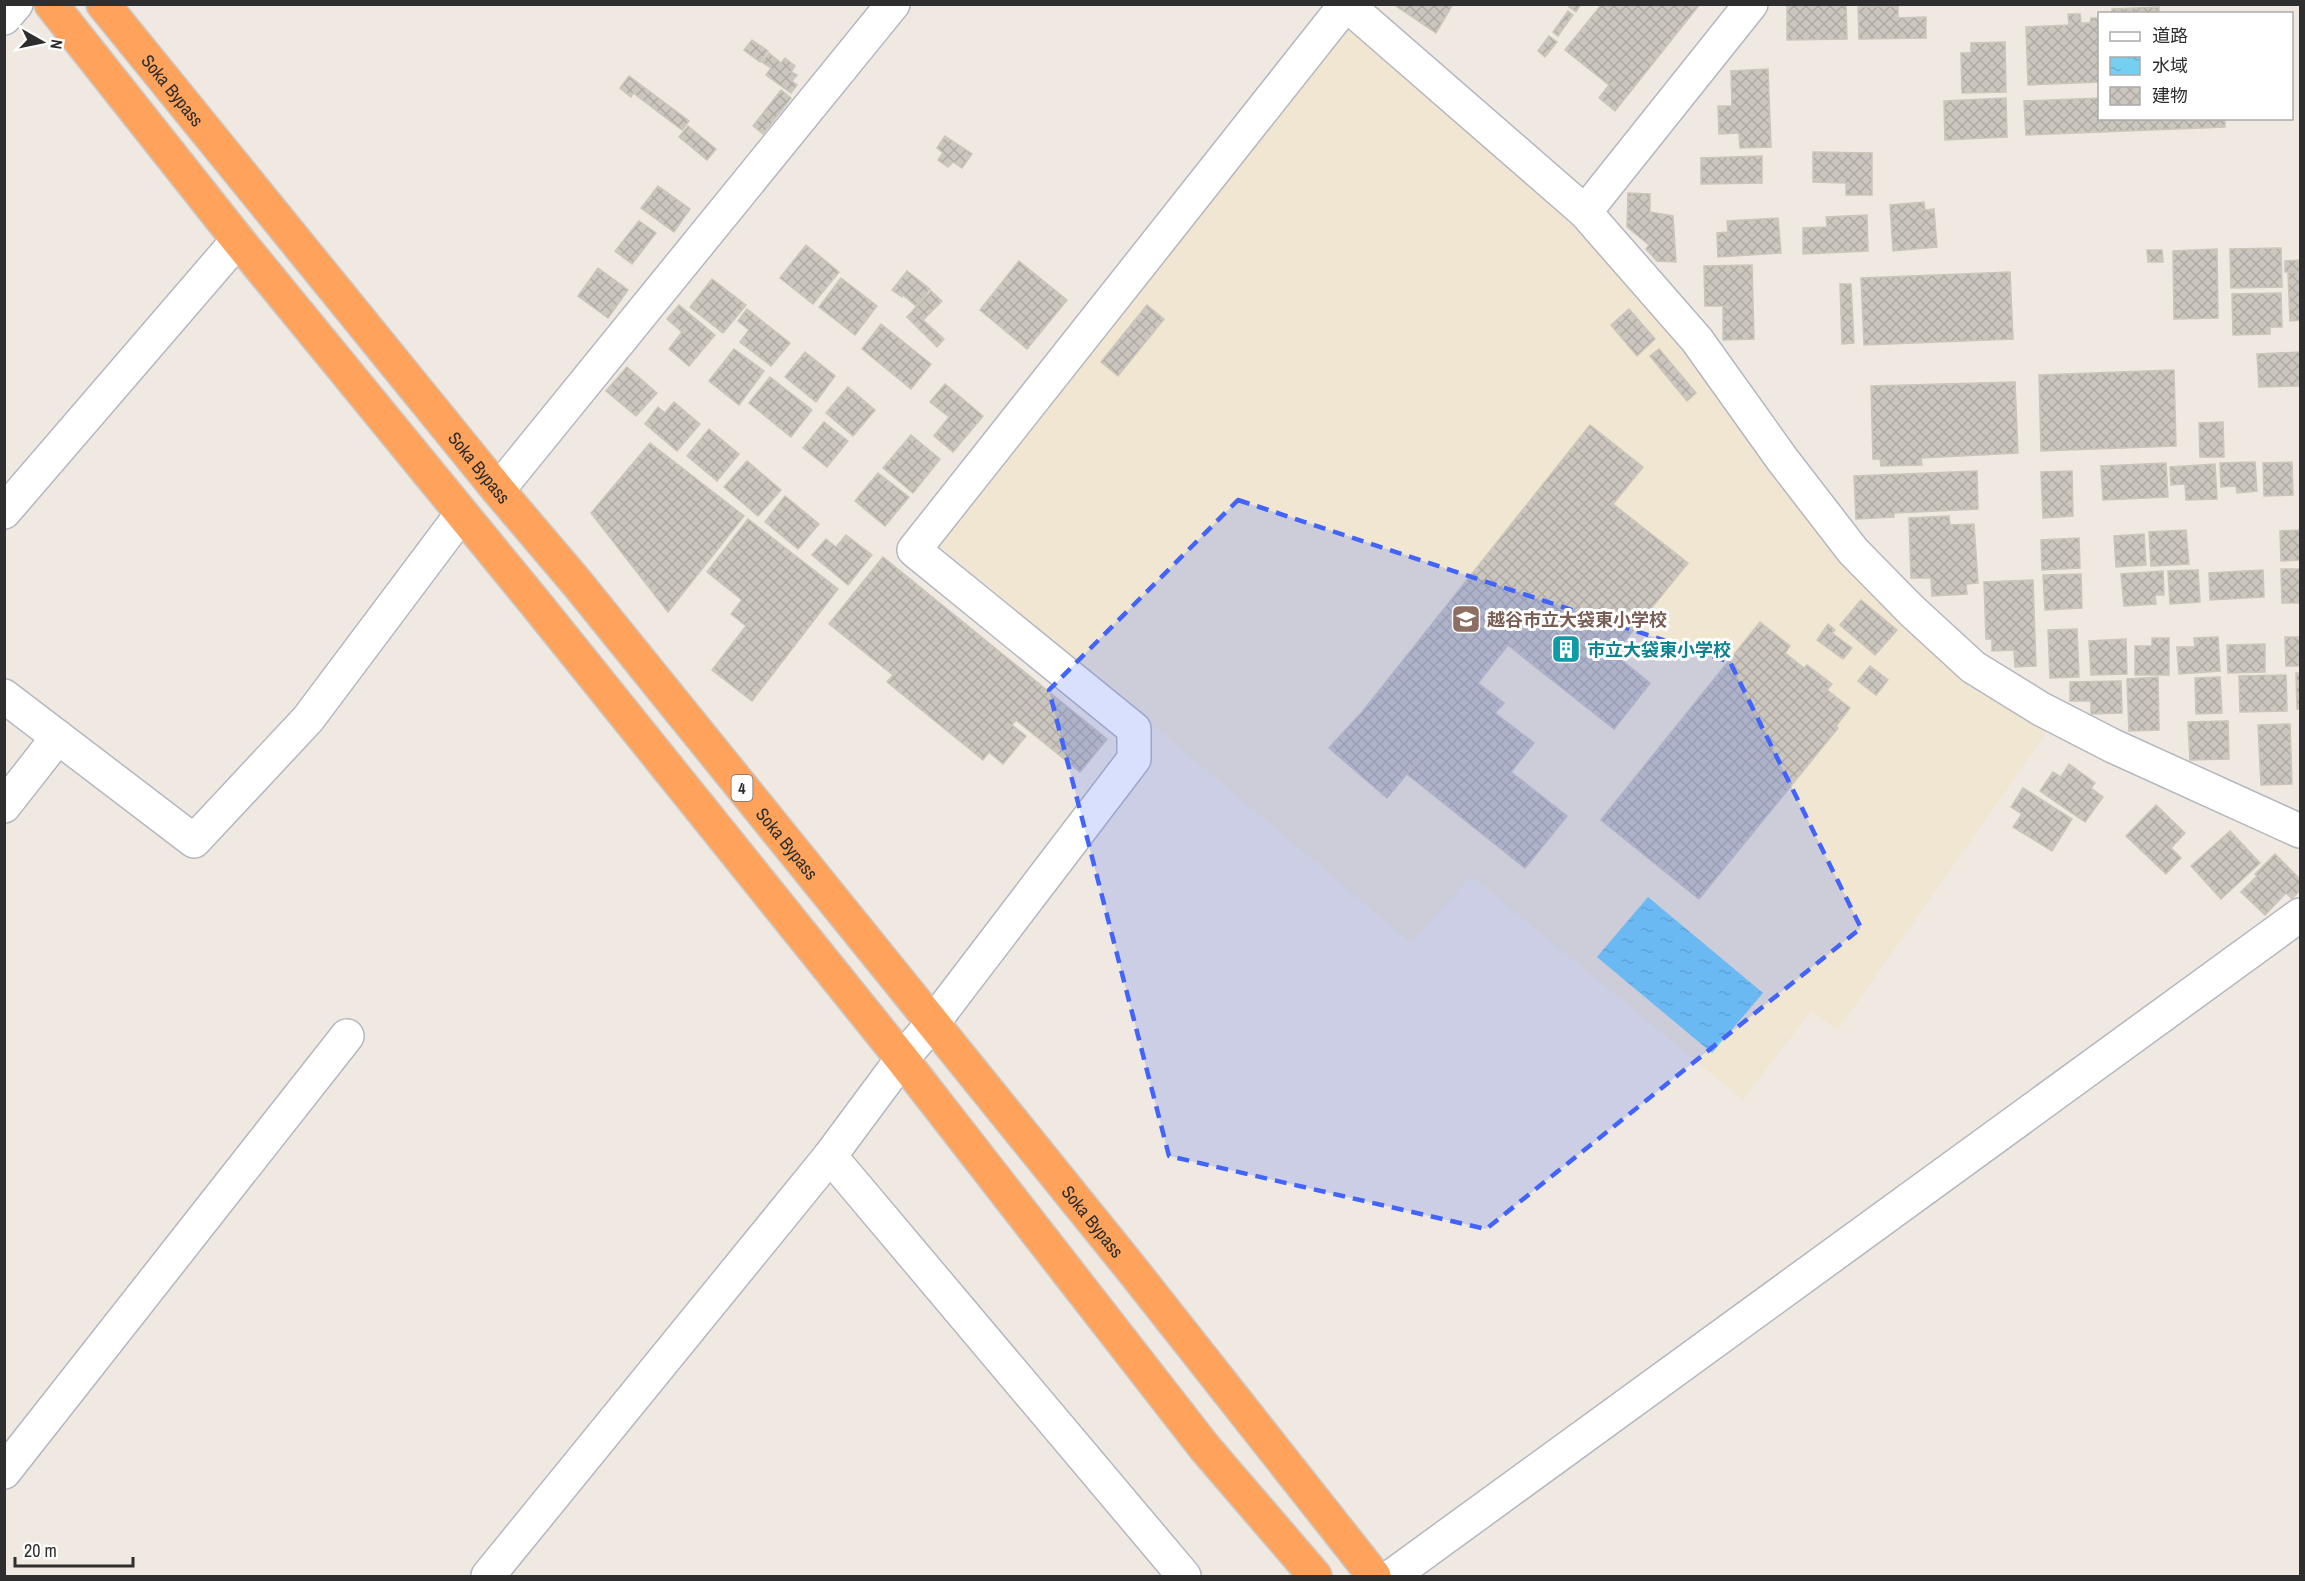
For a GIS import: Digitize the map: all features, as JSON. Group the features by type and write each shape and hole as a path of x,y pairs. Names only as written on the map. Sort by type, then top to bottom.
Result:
{"highway":[{"path":"51,4 238,240 536,604 902,1059 1205,1448 1315,1576"},
{"name":"Soka Bypass","path":"103,4 498,490 577,583 1130,1267 1374,1576"}],"street":[{"path":"4,18 16,4"},
{"path":"498,490 893,4"},
{"path":"488,1576 830,1156 902,1059 932,1024 1134,759 1134,729 914,550 1346,4 1585,212 1697,340 1782,459 1853,551 1911,610 1973,667 2041,709 2114,746 2301,831"},
{"path":"1585,212 1751,4"},
{"path":"4,512 238,240"},
{"path":"4,696 194,842 308,718 461,514"},
{"path":"4,806 58,737"},
{"path":"1411,1572 2301,915"},
{"path":"4,1472 347,1036"},
{"path":"830,1156 1184,1576"}],"highlighted area":[{"path":"1238,500 1730,662 1861,928 1486,1229 1169,1156 1049,690"}],"shaded area":[{"name":"越谷市立大袋東小学校","path":"1349,22 1573,217 1684,343 1790,489 2050,728 1838,1030 1811,1011 1743,1100 1471,876 1411,943 937,543"}],"water":[{"path":"1648,897 1763,993 1712,1053 1597,957"}],"building":[{"path":"1397,4 1453,4 1436,33 1396,6"},
{"path":"1571,4 1581,4 1576,12 1569,7"},
{"path":"1602,4 1700,4 1615,111 1599,98 1609,85 1565,50"},
{"path":"1787,4 1846,4 1847,39 1787,40"},
{"path":"1898,6 1898,18 1926,17 1926,38 1859,39 1858,7"},
{"path":"2159,7 2159,12 2112,12 2112,9"},
{"path":"1568,11 1573,15 1558,36 1553,32"},
{"path":"2068,14 2080,14 2081,23 2090,23 2091,18 2098,18 2098,82 2028,85 2026,27 2069,25"},
{"path":"1549,36 1557,42 1545,57 1538,51"},
{"path":"752,40 768,51 760,62 744,50"},
{"path":"2005,42 2006,92 1962,93 1961,53 1971,53 1971,43"},
{"path":"769,53 781,63 785,58 795,66 791,72 797,75 792,81 797,85 791,93 766,75 771,68 762,62"},
{"path":"1768,69 1771,147 1740,148 1739,133 1719,134 1718,106 1732,106 1731,71"},
{"path":"629,76 689,121 682,130 633,93 631,97 620,88"},
{"path":"781,90 791,98 763,134 753,126"},
{"path":"2006,98 2007,137 1945,140 1944,101"},
{"path":"2098,98 2098,120 2225,120 2225,127 2026,135 2024,101"},
{"path":"688,126 716,149 707,160 679,137"},
{"path":"945,136 972,154 962,168 953,162 948,167 938,160 943,153 937,148"},
{"path":"1813,152 1872,153 1872,195 1846,195 1846,183 1813,182"},
{"path":"1762,156 1762,183 1701,184 1701,158"},
{"path":"658,186 690,209 674,232 641,208"},
{"path":"1628,193 1650,194 1650,212 1673,216 1676,262 1657,261 1646,249 1649,245 1627,227"},
{"path":"1924,202 1925,210 1934,209 1937,247 1893,251 1890,205"},
{"path":"1867,215 1868,251 1803,254 1803,228 1827,227 1826,217"},
{"path":"1778,218 1781,253 1718,257 1717,233 1728,232 1727,221"},
{"path":"639,221 656,233 632,264 615,251"},
{"path":"806,245 839,272 813,304 780,278"},
{"path":"2281,248 2282,287 2231,288 2230,249"},
{"path":"2217,249 2218,318 2174,319 2173,251"},
{"path":"2147,250 2162,250 2163,262 2148,262"},
{"path":"2300,260 2300,271 2285,272 2285,261"},
{"path":"1019,261 1067,300 1027,349 980,310"},
{"path":"1752,265 1754,339 1723,340 1723,306 1705,306 1704,266"},
{"path":"598,268 628,290 608,318 578,296"},
{"path":"907,271 930,289 916,306 903,295 902,297 892,290"},
{"path":"2010,272 2013,339 1864,345 1861,278"},
{"path":"2300,272 2300,320 2290,321 2288,273"},
{"path":"841,278 877,306 855,335 819,307"},
{"path":"712,279 746,305 723,333 690,307"},
{"path":"1840,284 1851,284 1854,343 1842,344"},
{"path":"931,291 942,301 923,320 944,339 937,347 907,317"},
{"path":"2281,293 2282,327 2270,327 2270,334 2233,335 2232,294"},
{"path":"679,305 715,335 689,366 669,349 682,332 667,319"},
{"path":"1147,305 1164,319 1118,376 1101,362"},
{"path":"747,309 790,343 771,366 740,342 749,330 738,321"},
{"path":"1629,309 1655,339 1637,356 1611,325"},
{"path":"881,324 931,364 911,389 862,349"},
{"path":"734,349 764,371 739,405 709,381"},
{"path":"1659,349 1696,393 1687,401 1650,356"},
{"path":"805,352 835,376 816,402 785,377"},
{"path":"2300,352 2300,386 2259,387 2257,354"},
{"path":"627,367 657,393 636,416 606,391"},
{"path":"2174,370 2176,446 2041,451 2039,375"},
{"path":"770,377 812,410 791,437 749,403"},
{"path":"2015,382 2018,453 1921,458 1922,465 1881,466 1880,459 1873,459 1871,386"},
{"path":"945,384 983,416 953,452 934,436 949,417 930,402"},
{"path":"848,387 875,410 853,436 826,413"},
{"path":"674,402 700,424 677,451 645,424 658,407 665,413"},
{"path":"824,422 848,441 827,467 803,448"},
{"path":"2223,422 2224,457 2200,457 2199,423"},
{"name":"市立大袋東小学校","path":"1590,425 1643,467 1613,504 1688,563 1614,654 1650,683 1614,729 1508,645 1478,683 1504,703 1495,713 1534,743 1511,772 1567,816 1525,868 1407,774 1420,758 1387,798 1329,748 1363,711"},
{"path":"709,429 739,454 717,481 687,456"},
{"path":"911,435 940,459 913,493 883,468"},
{"path":"650,443 744,516 668,612 591,513"},
{"path":"747,461 781,490 758,516 724,487"},
{"path":"2255,462 2257,491 2237,493 2236,486 2221,487 2220,463"},
{"path":"2292,462 2293,495 2264,496 2263,463"},
{"path":"2166,463 2168,497 2103,500 2101,466"},
{"path":"2215,464 2217,499 2186,500 2185,484 2171,485 2170,467"},
{"path":"1977,471 1978,509 1894,513 1894,517 1856,519 1854,476"},
{"path":"2072,471 2073,516 2043,518 2041,472"},
{"path":"878,473 909,497 885,526 855,501"},
{"path":"785,496 819,524 798,549 765,522"},
{"path":"1949,516 1950,525 1974,524 1978,583 1966,584 1967,594 1932,596 1931,578 1911,578 1909,518"},
{"path":"748,519 838,589 752,701 712,670 746,626 731,614 742,600 707,572"},
{"path":"2186,530 2189,564 2151,566 2149,532"},
{"path":"2300,530 2300,560 2281,561 2280,531"},
{"path":"2144,534 2146,565 2116,567 2114,536"},
{"path":"846,535 872,555 848,585 812,555 826,539 836,547"},
{"path":"2079,538 2080,568 2042,570 2041,540"},
{"path":"883,557 1107,739 1080,772 1016,720 1012,725 1026,736 1003,764 989,752 983,760 887,682 893,675 829,624"},
{"path":"2281,569 2300,569 2300,603 2282,603"},
{"path":"2198,570 2200,602 2170,604 2168,571"},
{"path":"2263,570 2264,597 2210,600 2209,573"},
{"path":"2163,571 2164,595 2155,595 2156,604 2124,606 2121,574"},
{"path":"2081,574 2082,608 2045,610 2043,575"},
{"path":"2033,580 2036,666 2015,667 2014,650 1992,651 1992,639 1986,639 1984,582"},
{"path":"1861,600 1897,630 1875,655 1840,625"},
{"path":"1760,622 1790,646 1785,653 1804,668 1807,665 1832,684 1827,690 1850,708 1836,726 1838,728 1699,899 1601,820"},
{"path":"1828,624 1835,630 1832,633 1852,648 1843,659 1817,640"},
{"path":"2077,629 2079,677 2050,678 2048,630"},
{"path":"2218,637 2220,671 2179,674 2177,647 2195,647 2194,638"},
{"path":"2285,637 2300,637 2300,666 2286,666"},
{"path":"2152,638 2169,638 2169,675 2135,675 2135,646 2152,646"},
{"path":"2126,639 2127,674 2091,675 2089,641"},
{"path":"2265,644 2265,672 2228,673 2227,645"},
{"path":"1870,666 1888,680 1876,695 1858,681"},
{"path":"2296,673 2300,673 2300,709 2297,709"},
{"path":"2286,675 2287,711 2240,712 2239,676"},
{"path":"2158,677 2159,730 2129,731 2127,679"},
{"path":"2220,677 2222,713 2196,714 2195,678"},
{"path":"2121,681 2122,713 2091,714 2091,701 2070,701 2070,682"},
{"path":"2228,721 2229,759 2190,760 2188,722"},
{"path":"2290,724 2292,784 2261,785 2258,725"},
{"path":"2069,764 2095,783 2091,788 2103,797 2085,822 2040,791 2053,772 2061,777"},
{"path":"2023,788 2072,819 2052,851 2013,827 2022,814 2011,807"},
{"path":"2156,805 2185,833 2171,848 2181,858 2166,874 2126,836"},
{"path":"2230,831 2260,863 2221,899 2191,866"},
{"path":"2275,854 2300,879 2300,890 2292,899 2286,893 2265,915 2241,892"}],"place":[{"name":"越谷市立大袋東小学校","path":"1466,619"},
{"name":"市立大袋東小学校","path":"1566,649"}]}
